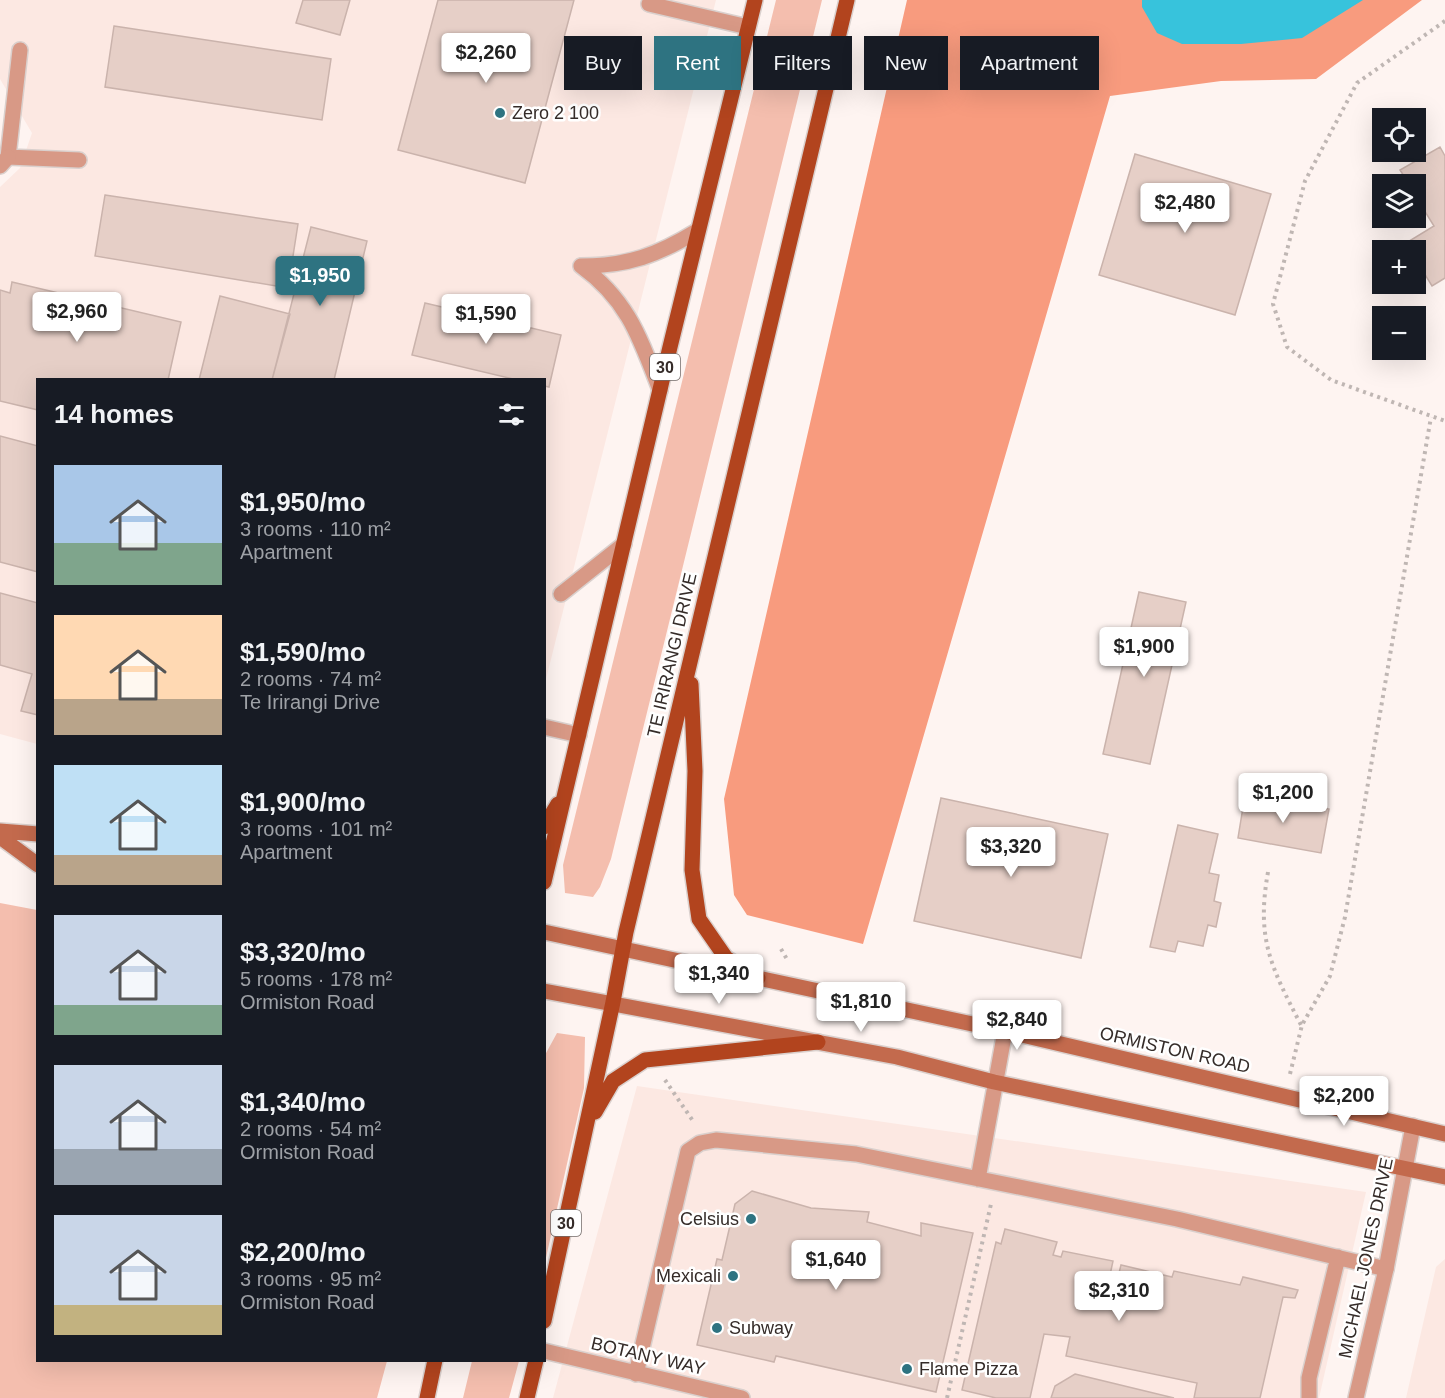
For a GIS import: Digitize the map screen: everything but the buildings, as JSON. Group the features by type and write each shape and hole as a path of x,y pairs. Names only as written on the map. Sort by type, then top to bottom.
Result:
{"main road":[{"name":"30","path":"546,874 697,231 755,0"},
{"name":"TE IRIRANGI DRIVE","path":"546,1312 614,1002 623,947 847,0"},
{"name":"30","path":"691,666 694,771 692,870 699,919 726,958 758,978"},
{"path":"546,824 565,793"},
{"path":"0,831 36,834"},
{"path":"0,837 36,864"},
{"name":"ORMISTON ROAD","path":"546,932 623,947 1005,1031 1445,1134"},
{"path":"546,991 614,1002 897,1057 994,1082 1445,1177"},
{"path":"587,1125 613,1081 645,1060 818,1042"},
{"path":"427,1398 430,1362"},
{"path":"427,1398 435,1362"},
{"path":"527,1398 536,1362"}],"street":[{"path":"649,4 748,27"},
{"path":"20,50 3,156 80,160"},
{"path":"660,390 638,333 627,312 598,279 581,266 609,266 631,262 665,251 697,231"},
{"path":"561,594 624,544"},
{"path":"546,727 579,735"},
{"path":"978,1179 1005,1031"},
{"name":"MICHAEL JONES DRIVE","path":"1356,1398 1386,1269 1413,1126"},
{"path":"636,1374 688,1151 705,1142 716,1140 856,1154 1177,1219 1386,1269"},
{"path":"1309,1398 1309,1378 1338,1257"},
{"name":"BOTANY WAY","path":"546,1352 742,1398"}],"path":[{"path":"1445,21 1357,83 1305,181 1273,304 1287,347 1331,380 1445,421"},
{"path":"1284,1095 1302,1026 1330,976 1345,917 1431,417"},
{"path":"1268,872 1263,902 1264,938 1275,974 1302,1026"},
{"path":"654,1059 658,1072 687,1110 705,1142"},
{"path":"947,1398 996,1182"}],"shaded area":[{"path":"0,0 716,0 707,36 654,36 654,90 693,90 546,679 546,378 36,378 36,744 0,734 0,187 20,168 32,133 0,79"},
{"path":"776,0 822,0 813,36 767,36"},
{"path":"907,0 1422,0 1316,79 1221,81 1110,96 863,944 747,915 734,895 724,799 886,90 948,90 948,36 899,36"},
{"path":"754,90 800,90 611,859 600,887 593,897 565,893 563,865"},
{"path":"0,903 36,910 36,1362 387,1362 377,1398 0,1398"},
{"path":"557,1033 585,1037 584,1088 546,1258 546,1053"},
{"path":"637,1086 1366,1192 1319,1398 553,1398"},
{"path":"1445,1259 1445,1398 1406,1398 1436,1267"},
{"path":"472,1362 519,1362 509,1398 463,1398"}],"water":[{"path":"1142,0 1363,0 1302,38 1241,44 1182,44 1157,33 1142,7"}],"place":[{"name":"Zero 2 100","path":"500,113"},
{"name":"Celsius","path":"751,1219"},
{"name":"Mexicali","path":"733,1276"},
{"name":"Subway","path":"717,1328"},
{"name":"Flame Pizza","path":"907,1369"}]}
